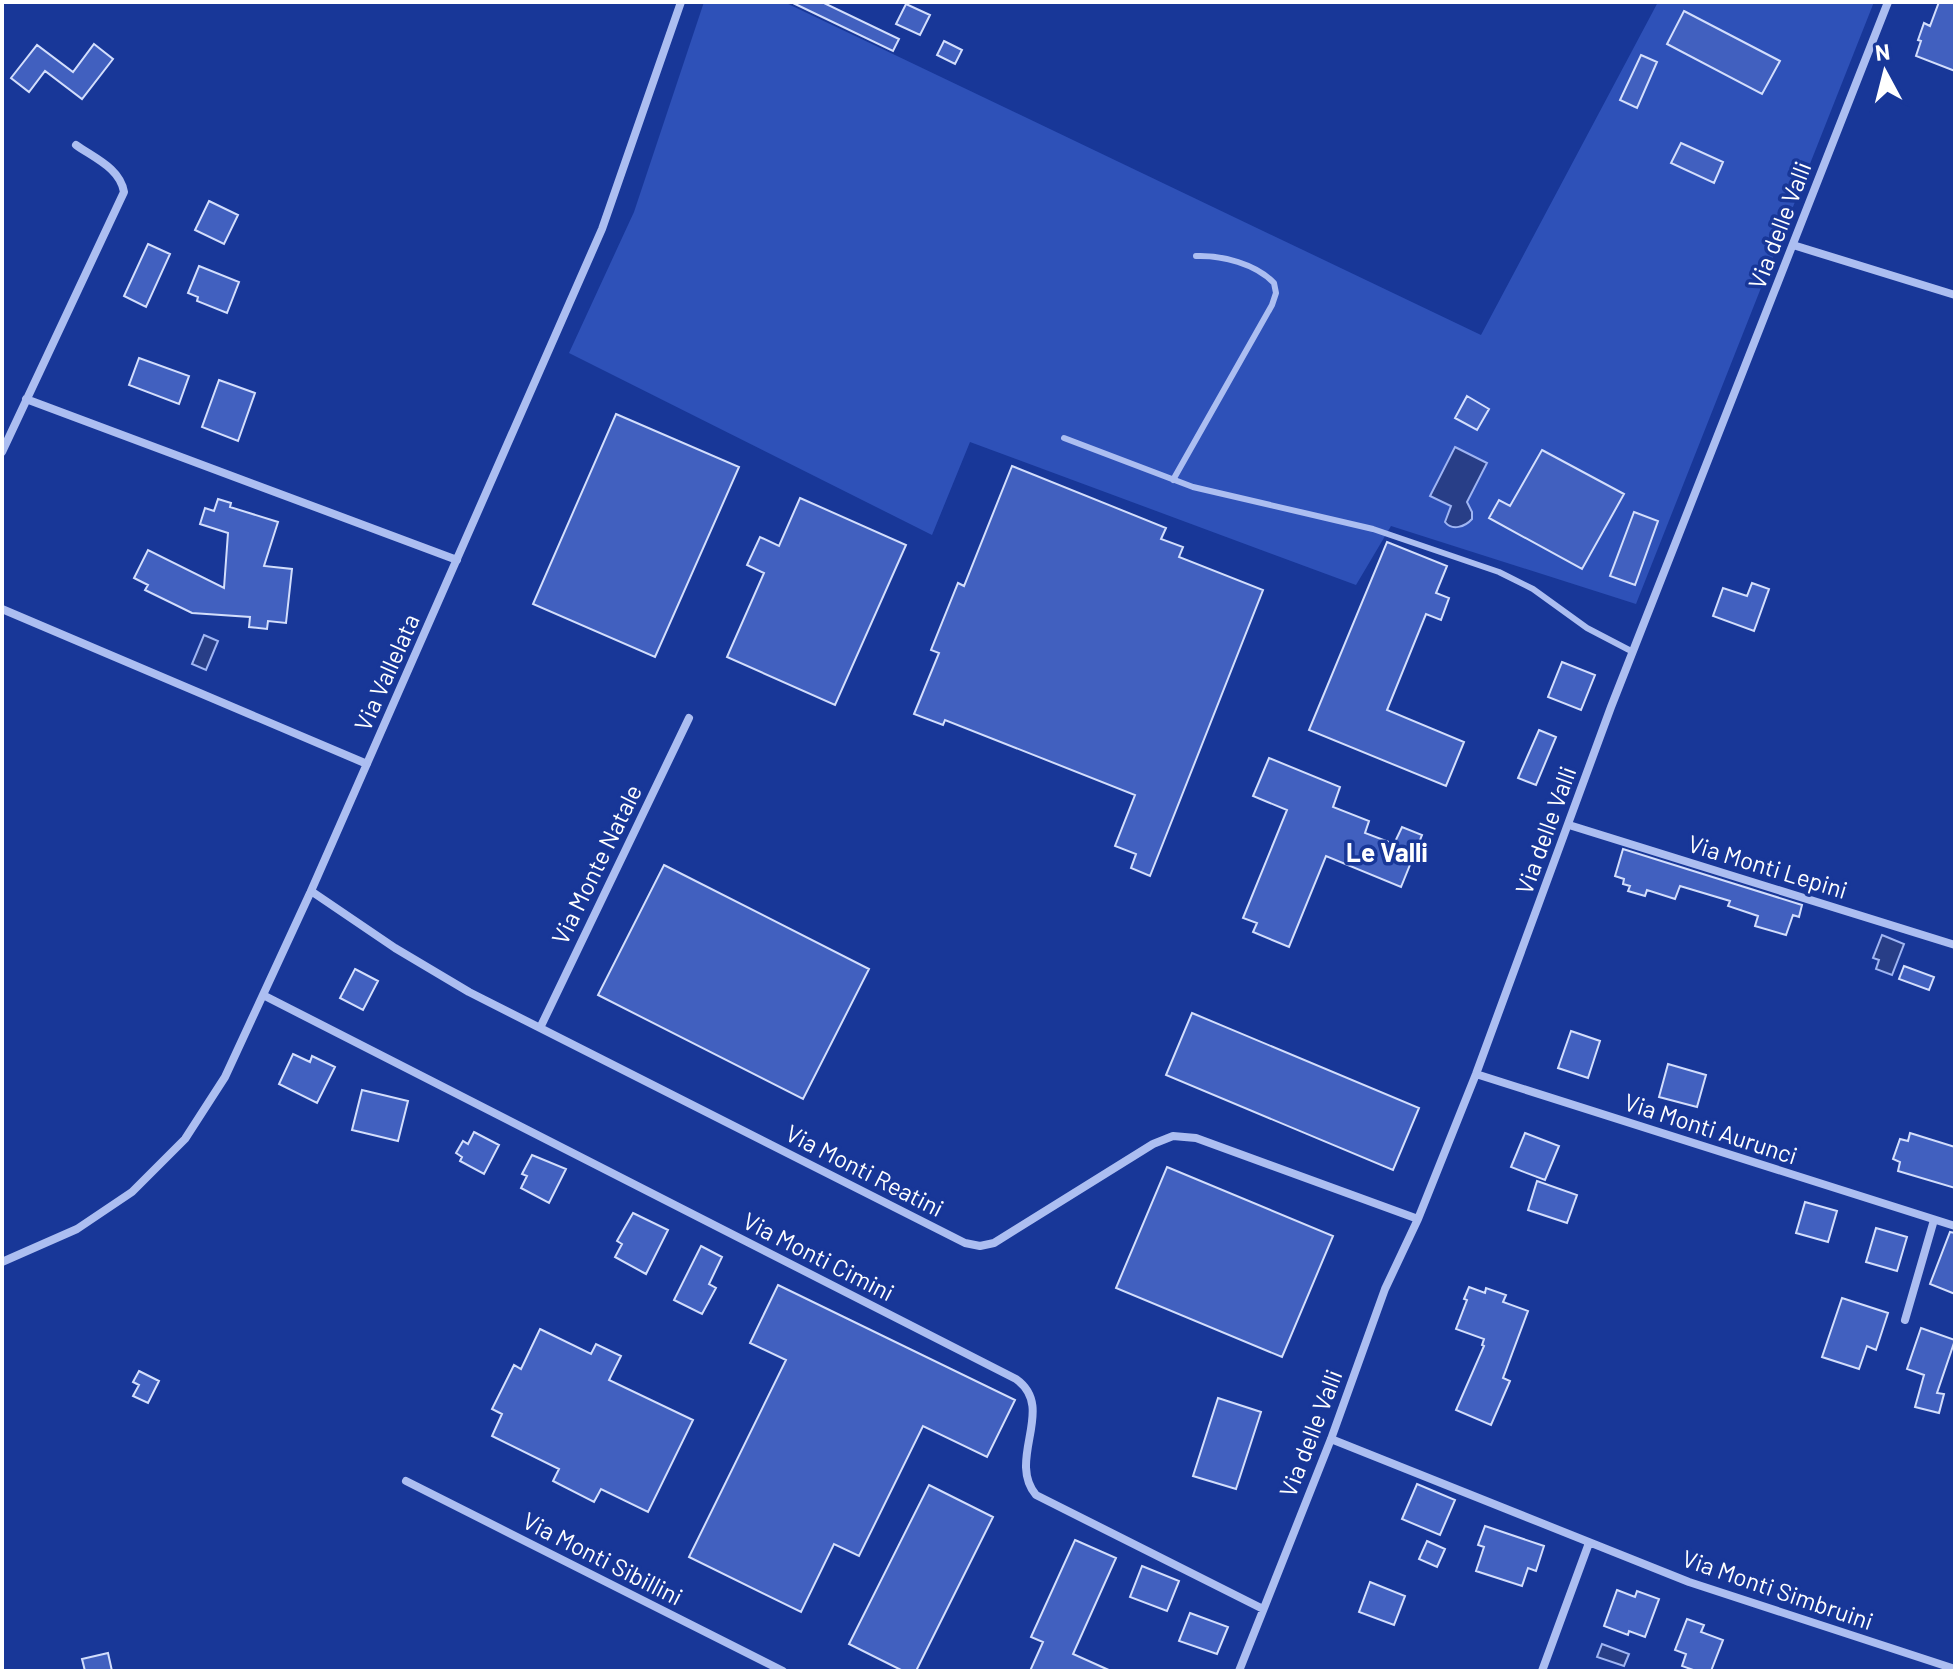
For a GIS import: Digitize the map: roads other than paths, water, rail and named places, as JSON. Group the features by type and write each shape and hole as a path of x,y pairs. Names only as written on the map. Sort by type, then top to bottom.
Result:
{"street":[{"name":"Via Vallelata","path":"2,1262 58,1239 105,1213 165,1161 213,1100 311,891 602,229 681,2"},
{"name":"Via delle Valli","path":"1239,1671 1331,1439 1385,1289 1418,1219 1476,1074 1633,652 1888,2"},
{"path":"2,452 124,192 117,173 76,145"},
{"path":"1793,245 1955,295"},
{"path":"26,399 457,560"},
{"path":"2,609 367,764"},
{"name":"Via Monte Natale","path":"540,1028 689,718"},
{"name":"Via Monti Lepini","path":"1569,825 1955,945"},
{"name":"Via Monti Reatini","path":"311,891 420,963 540,1028 973,1245 994,1243 1153,1144 1183,1135 1418,1219"},
{"name":"Via Monti Cimini","path":"263,995 1016,1379 1030,1391 1033,1403 1024,1468 1027,1483 1036,1495 1263,1609"},
{"name":"Via Monti Aurunci","path":"1476,1074 1955,1226"},
{"path":"1905,1320 1934,1220"},
{"name":"Via Monti Simbruini","path":"1331,1439 1714,1591 1955,1669"},
{"name":"Via Monti Sibillini","path":"406,1481 783,1671"},
{"path":"1542,1671 1589,1543"}],"lane":[{"path":"1173,480 1276,293 1276,286 1270,279 1233,260 1196,256"},
{"path":"1064,438 1173,480 1373,529 1499,572 1533,589 1587,628 1633,652"}],"district":[{"name":"Le Valli","path":"1387,851"}]}
